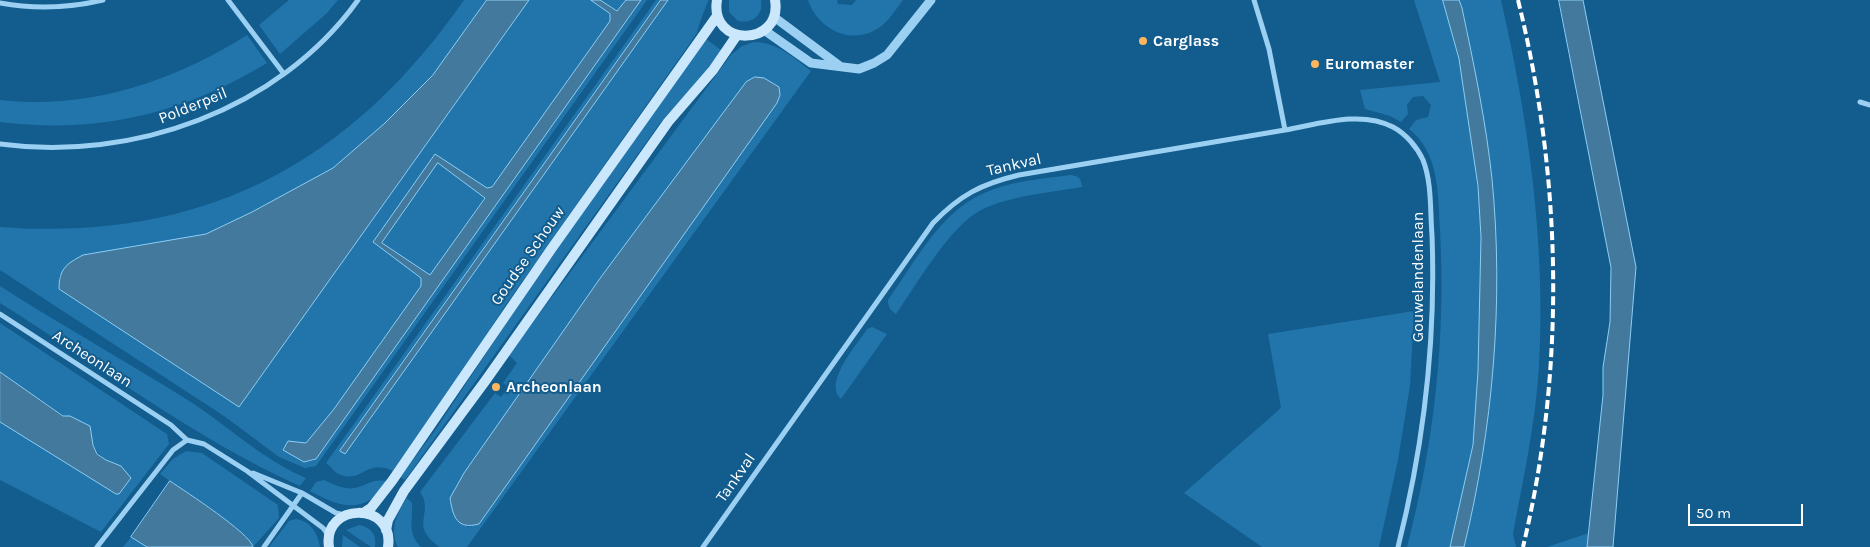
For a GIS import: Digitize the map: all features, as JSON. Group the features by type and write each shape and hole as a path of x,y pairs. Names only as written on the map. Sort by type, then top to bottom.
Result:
{"main road":[{"path":"717,0 717,16 725,28 737,35 754,35 764,30 774,17 775,0"},
{"name":"Goudse Schouw","path":"365,512 371,508 392,481 552,248 717,16"},
{"path":"388,547 386,530 388,520 404,491 486,380 668,122 713,70 737,35"},
{"path":"329,547 329,536 332,528 346,515 365,512 381,522 386,530"}],"street":[{"path":"0,4 38,7 68,6 103,0"},
{"path":"228,0 284,74"},
{"name":"Polderpeil","path":"0,144 33,148 78,148 119,143 160,133 204,118 245,99 284,74 317,46 358,0"},
{"path":"764,30 811,63 858,69 874,64 887,55 931,0"},
{"path":"1254,0 1270,49 1285,130"},
{"path":"774,17 824,56 844,68"},
{"path":"1860,102 1870,105"},
{"name":"Gouwelandenlaan","path":"1285,130 1343,120 1374,120 1393,127 1407,138 1418,152 1425,168 1430,210 1433,320 1422,431 1398,547"},
{"name":"Tankval","path":"703,547 933,223 950,205 971,191 992,181 1018,175 1285,130"},
{"name":"Archeonlaan","path":"0,314 171,425 187,440 204,444 247,470 292,507 323,528 329,536"},
{"path":"97,547 173,450 187,440"},
{"name":"Archeonlaan","path":"247,470 302,493 336,513 346,515"},
{"path":"264,547 302,493"}],"shaded area":[{"path":"289,0 338,0 326,14 280,54 259,25"},
{"path":"464,0 487,0 432,76 385,123 333,168 252,212 206,234 83,255 59,276 59,289 239,407 529,0 591,0 610,14 610,21 492,187 487,188 435,154 373,242 421,278 421,286 334,409 306,443 288,442 283,449 304,462 313,461 641,0 647,0 316,466 305,468 279,457 224,416 0,270 0,227 73,228 142,221 205,205 265,181 320,148 371,107 419,58"},
{"path":"487,0 529,0 239,407 59,289 62,272 68,264 83,255 206,234 252,212 333,168 385,123 432,76"},
{"path":"591,0 600,0 617,11 626,0 641,0 316,459 304,462 283,450 288,441 306,443 334,409 421,286 421,278 373,242 435,154 487,188 492,187 610,21 610,14","holes":["438,163 485,198 430,275 382,243"]},
{"path":"600,0 626,0 618,11"},
{"path":"656,0 661,0 341,450 345,454 668,0 709,0 697,33 503,309 449,392 393,471 376,467 348,477 336,472 326,463"},
{"path":"661,0 668,0 345,454 340,451"},
{"path":"729,0 761,0 761,10 752,20 738,21 729,12"},
{"path":"808,0 837,0 838,4 852,5 856,0 903,0 881,26 867,34 856,36 846,35 827,26 812,10"},
{"path":"1414,0 1443,0 1459,59 1478,186 1481,237 1478,371 1473,445 1450,547 1407,547 1431,430 1439,351 1441,271 1437,190 1432,163 1427,150 1409,129 1416,120 1428,117 1431,105 1423,96 1413,97 1407,105 1408,114 1401,122 1390,116 1365,109 1360,90 1440,82"},
{"path":"1443,0 1459,0 1475,72 1492,179 1497,271 1496,318 1489,410 1474,502 1464,547 1450,547 1473,445 1478,371 1481,237 1478,186 1459,59"},
{"path":"1459,0 1501,0 1527,135 1533,181 1540,274 1539,365 1532,429 1513,534 1516,547 1464,547 1477,488 1486,429 1493,369 1496,309 1492,189 1485,129 1468,35"},
{"path":"1559,0 1583,0 1636,267 1613,547 1587,547 1603,395 1603,367 1610,322 1611,268"},
{"path":"247,35 267,63 235,81 171,107 139,116 71,125 0,122 0,100 65,101 129,89 160,79 190,66 219,52"},
{"path":"706,39 721,50 706,71 660,123 405,480 400,477 434,432 527,292"},
{"path":"754,42 770,45 792,56 811,71 467,547 439,547 424,530 425,504 420,492 495,393 501,397 508,387 503,383 517,363 509,355 731,55 742,46","holes":["779,95 776,103 479,524 468,527 453,507 452,502 455,489 464,473 601,277"]},
{"path":"755,77 764,78 779,87 780,95 777,103 479,524 466,525 461,523 455,516 450,498 464,473 601,277 746,82"},
{"path":"438,163 485,197 430,275 382,243"},
{"path":"1070,175 1079,178 1082,187 1005,201 981,210 969,218 957,229 934,257 896,314 891,310 888,300 919,254 941,225 968,201 1004,186"},
{"path":"0,286 202,409 273,461 306,478 300,486 260,467 147,400 0,303"},
{"path":"1414,311 1410,386 1398,460 1379,547 1262,547 1184,493 1281,408 1268,334"},
{"path":"0,323 167,434 169,444 101,532 0,480 0,422 116,494 121,466 104,459 100,455 94,447 91,434 0,372"},
{"path":"872,327 887,334 841,399 837,392 836,383 839,374 867,329"},
{"path":"0,372 63,416 70,416 90,426 93,445 97,454 121,466 131,478 119,494 116,494 0,422"},
{"path":"186,451 202,453 278,505 279,518 253,547 239,530 160,474 173,459"},
{"path":"324,480 347,488 386,481 374,497 358,505 350,505 333,502 310,491 316,482"},
{"path":"170,481 230,523 241,532 253,547 147,547 131,537"},
{"path":"407,498 412,503 412,532 421,547 398,547 395,540 395,521"},
{"path":"295,519 305,522 312,528 320,547 269,547 289,521"},
{"path":"359,525 372,532 375,539 375,547 371,547 346,530"},
{"path":"1589,533 1587,547 1547,547"},
{"path":"343,535 360,547 342,547"},
{"path":"131,537 147,547 123,547"}],"railway":[{"path":"1518,0 1533,67 1543,135 1550,204 1553,273 1552,342 1547,411 1537,479 1523,547"}],"place":[{"name":"Carglass","path":"1143,41"},
{"name":"Euromaster","path":"1315,64"},
{"name":"Archeonlaan","path":"496,387"}]}
